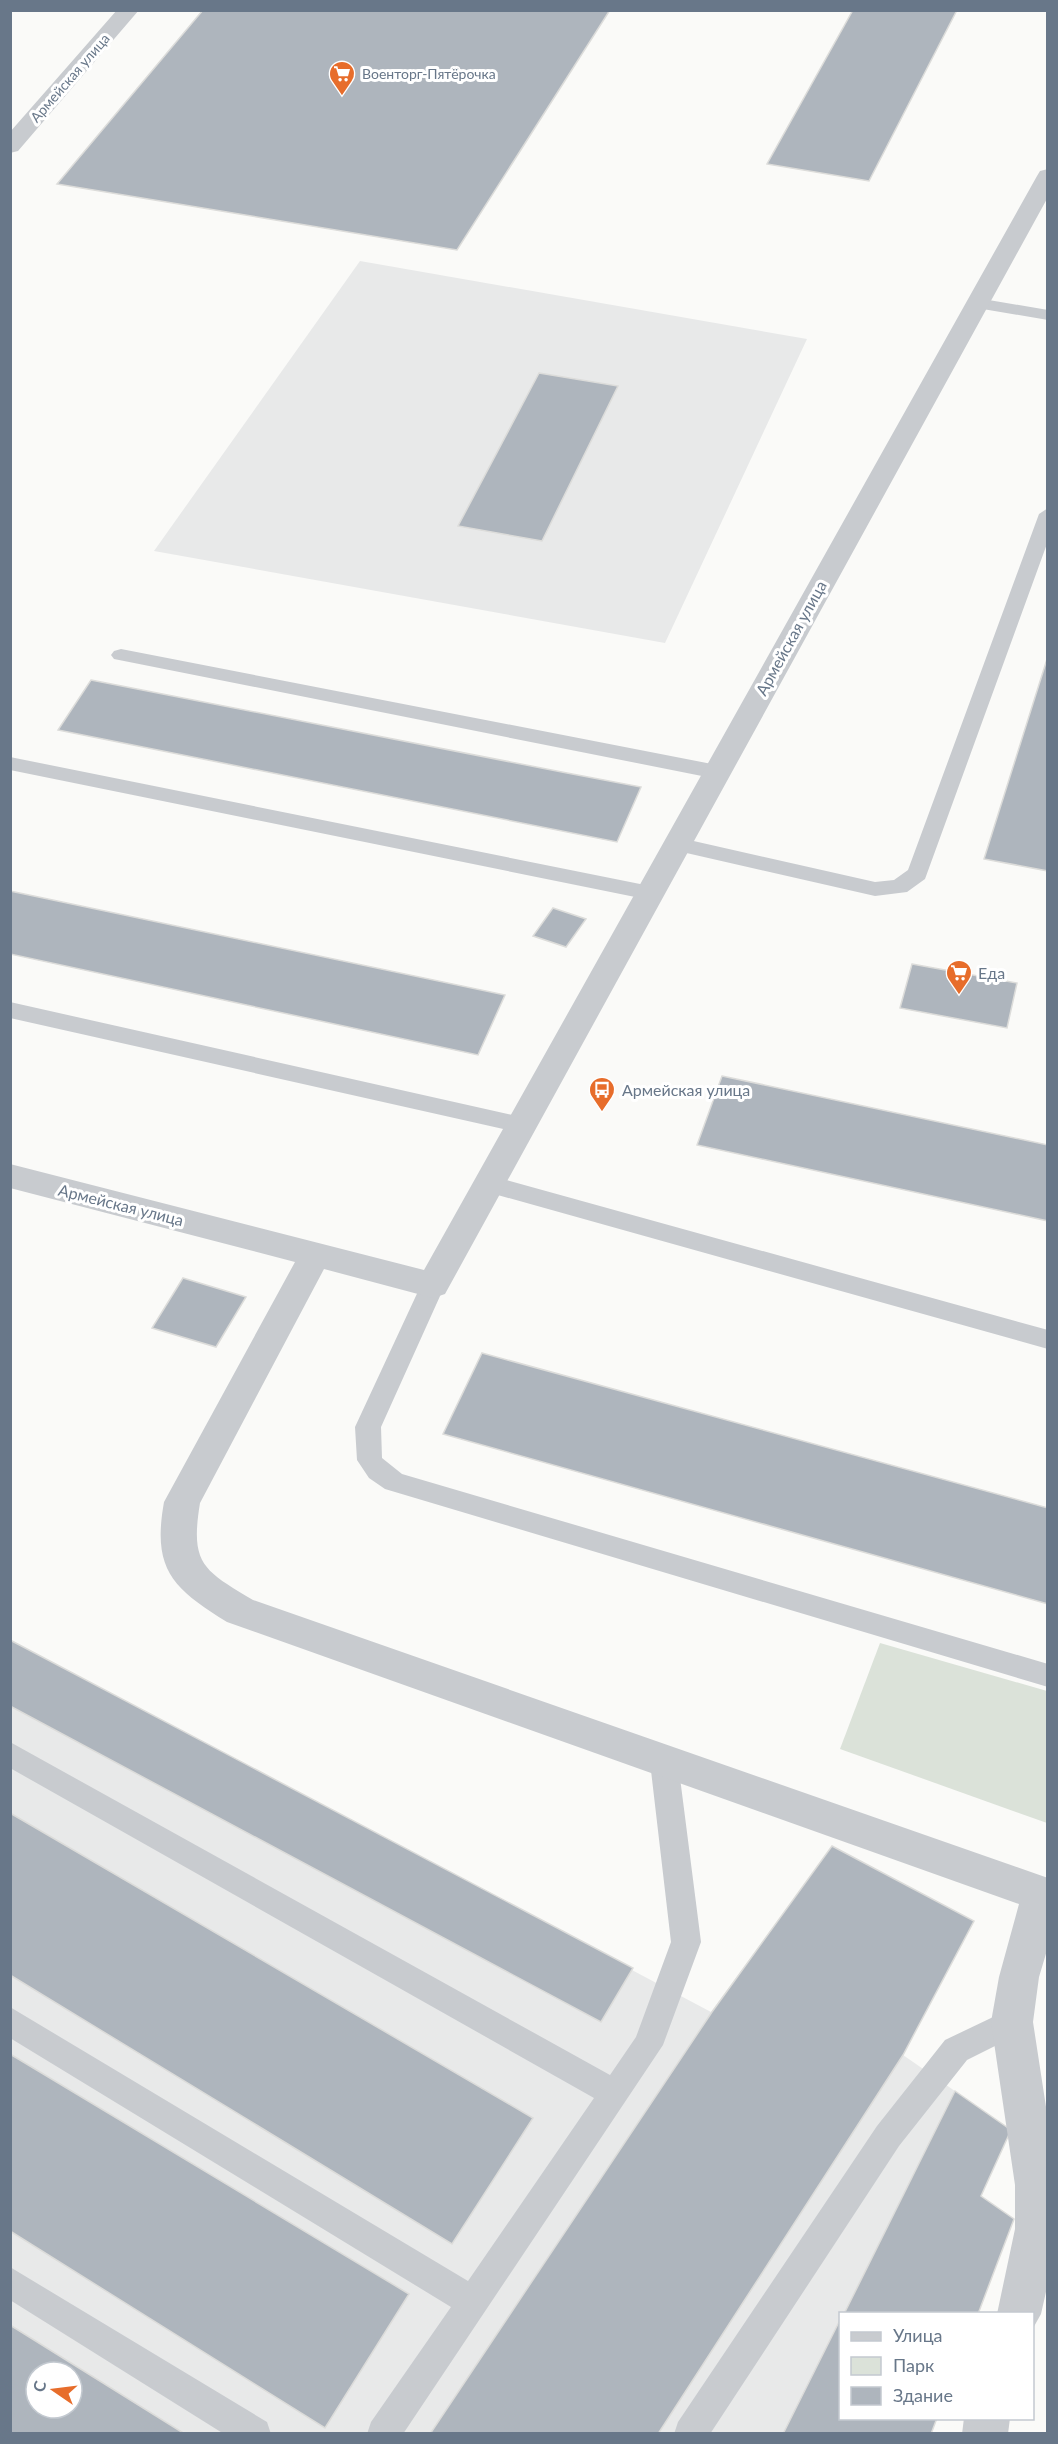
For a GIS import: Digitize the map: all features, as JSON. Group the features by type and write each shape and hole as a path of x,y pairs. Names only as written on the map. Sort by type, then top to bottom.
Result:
{"street":[{"name":"Армейская улица","path":"10,146 129,10"},
{"name":"Армейская улица","path":"10,1176 433,1285 1047,176"},
{"path":"315,1255 182,1502 176,1530 180,1561 203,1588 240,1611 1042,1894 1019,1977 1012,2022 1036,2185 1037,2229 1018,2312"}],"lane":[{"path":"977,303 1047,315"},
{"path":"676,844 875,889 899,887 916,874 1047,514"},
{"path":"121,655 717,772"},
{"path":"10,763 650,893"},
{"path":"10,1010 521,1125"},
{"path":"488,1184 1047,1340"},
{"path":"433,1285 368,1427 366,1453 375,1470 394,1482 1047,1676"},
{"path":"10,1754 615,2094"},
{"path":"383,2433 648,2045 686,1942 664,1762"},
{"path":"10,2021 473,2302"},
{"path":"690,2433 888,2136 956,2050 1012,2022"},
{"path":"10,2282 255,2433"}],"shaded area":[{"path":"360,261 807,339 665,643 154,551"},
{"path":"10,1640 711,2012 832,1846 974,1921 903,2055 1011,2130 981,2196 1014,2219 978,2312 839,2312 839,2420 937,2420 931,2433 11,2433"}],"green space":[{"path":"880,1643 1047,1691 1047,1823 840,1749"}],"building":[{"name":"Военторг-Пятёрочка","path":"203,10 610,10 457,250 57,184"},
{"path":"853,10 957,10 869,181 767,164"},
{"path":"539,373 618,386 542,541 458,526"},
{"path":"1048,656 1048,871 984,859"},
{"path":"91,680 641,787 617,842 58,730"},
{"path":"10,891 505,995 478,1055 10,954"},
{"path":"553,908 586,919 566,947 533,936"},
{"name":"Еда","path":"912,964 1017,983 1007,1028 900,1008"},
{"path":"722,1076 1048,1145 1048,1221 697,1145"},
{"path":"183,1278 246,1297 216,1347 152,1328"},
{"path":"482,1353 1048,1508 1048,1604 443,1434"},
{"path":"10,1640 633,1968 601,2022 10,1706"},
{"path":"10,1813 533,2118 452,2244 10,1975"},
{"path":"832,1846 974,1921 903,2055 658,2434 430,2434 712,2012"},
{"path":"10,2054 409,2294 325,2428 10,2231"},
{"path":"955,2091 1011,2130 981,2196 1014,2219 979,2312 845,2312"},
{"path":"839,2322 839,2420 936,2420 931,2434 783,2434"},
{"path":"10,2325 66,2360 24,2360 24,2420 84,2420 84,2371 185,2434 10,2434"}],"place":[{"name":"Военторг-Пятёрочка","path":"342,97"},
{"name":"Еда","path":"959,996"},
{"name":"Армейская улица","path":"602,1113"}]}
